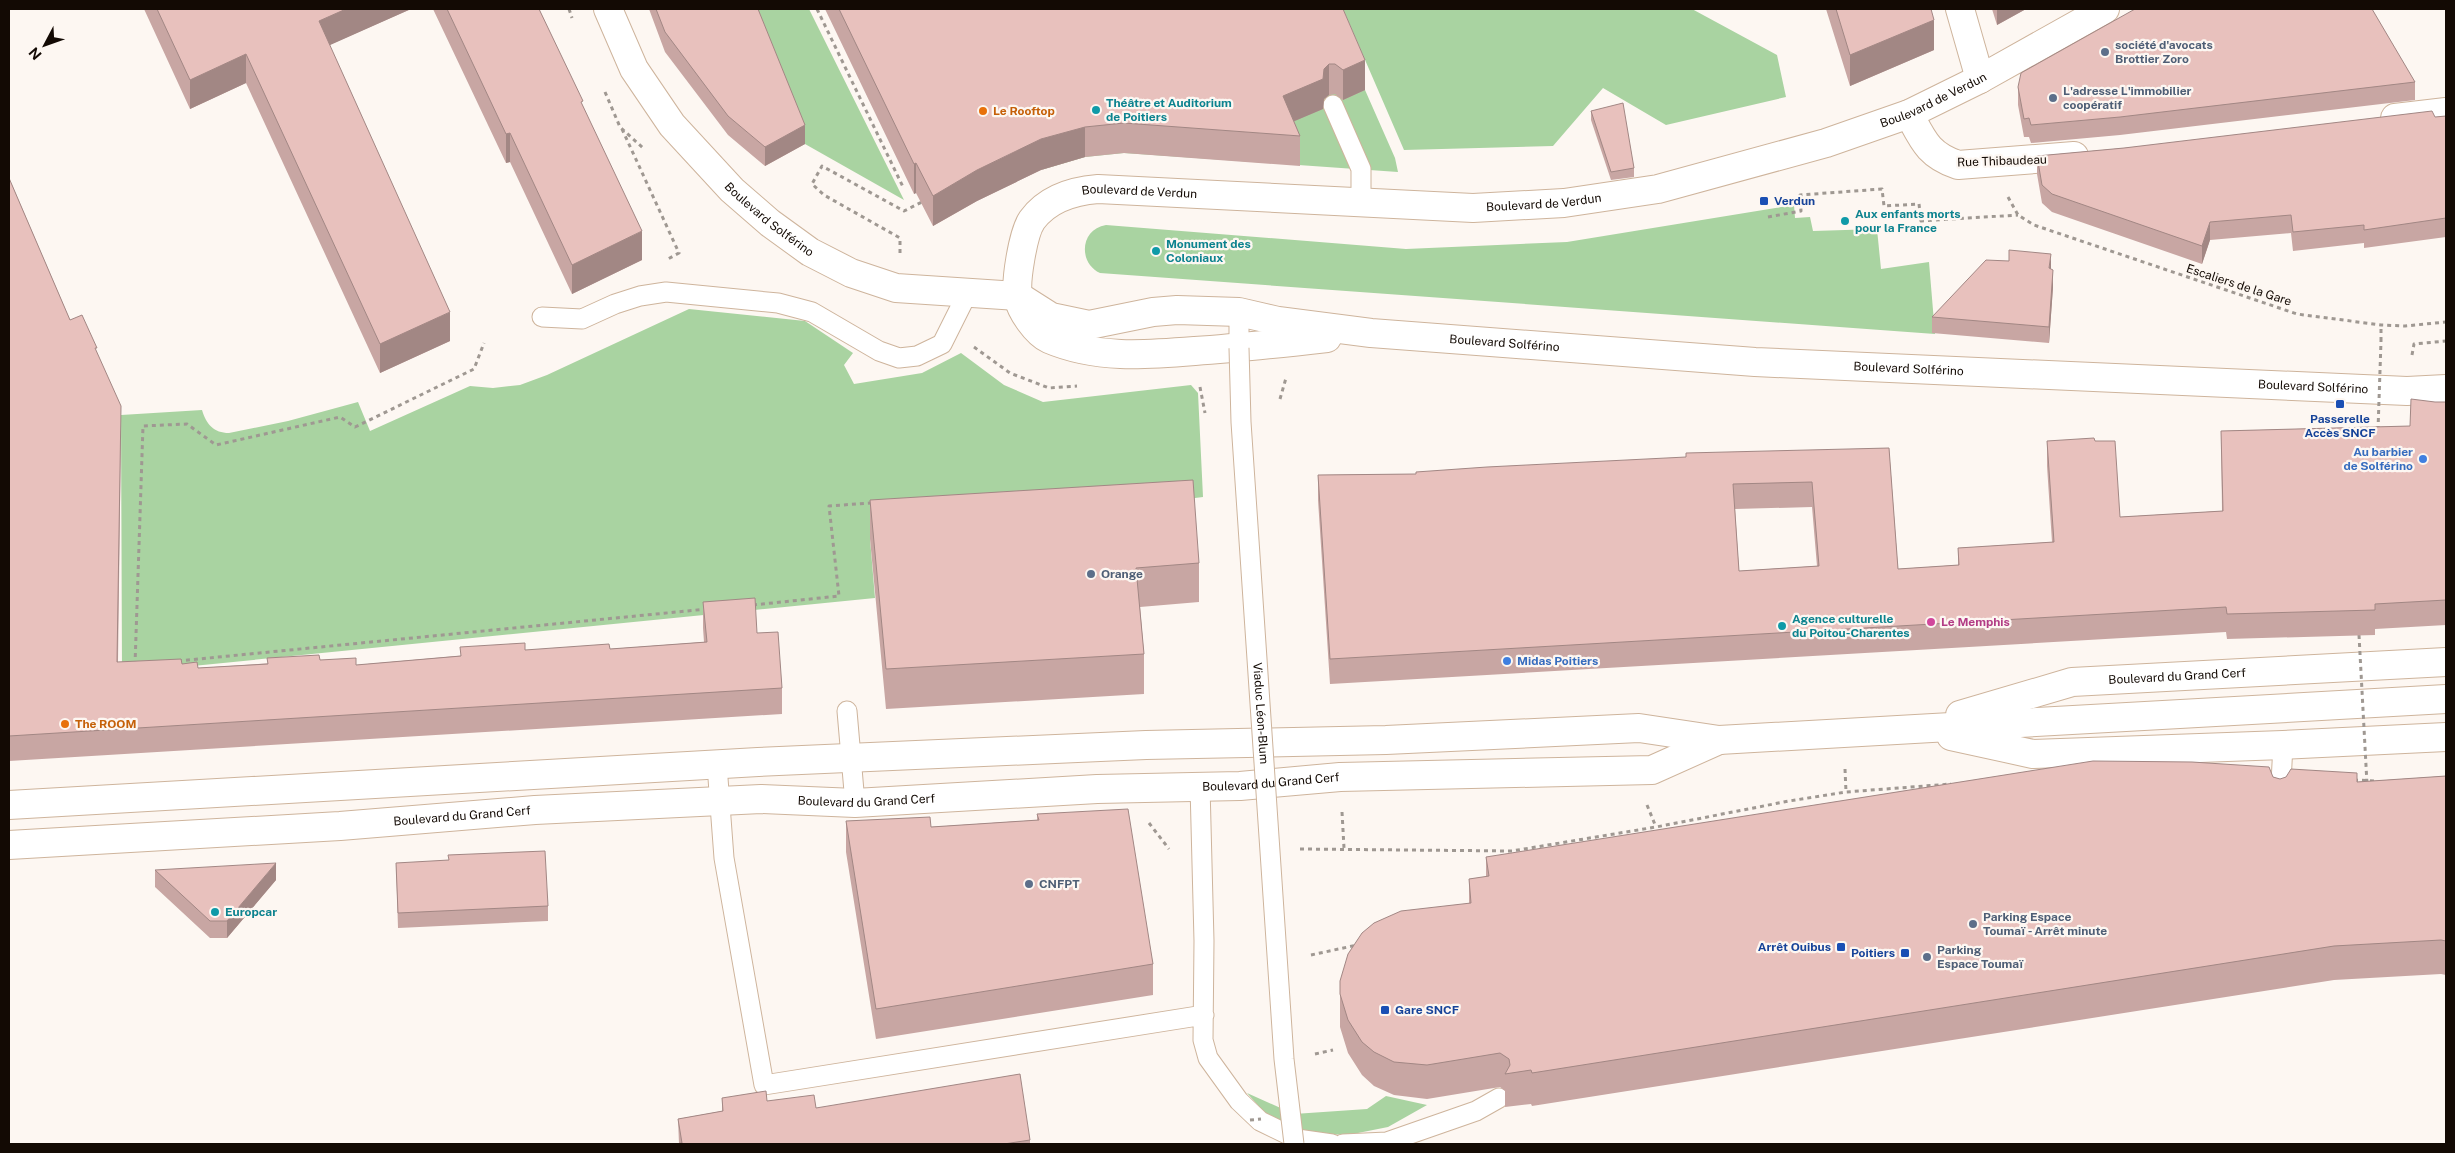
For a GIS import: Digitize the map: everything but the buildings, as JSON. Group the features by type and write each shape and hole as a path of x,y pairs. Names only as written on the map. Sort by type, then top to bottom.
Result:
{"street":[{"name":"Boulevard Solférino","path":"608,9 634,69 672,124 705,162 770,223 810,252 851,273 896,288 1018,296 1051,317 1090,325 1153,312 1176,310 1238,312 1278,321 1371,333 1755,362 2407,392 2446,389"},
{"path":"1960,9 1980,79"},
{"name":"Boulevard de Verdun","path":"1018,296 1022,248 1026,232 1033,219 1045,206 1079,190 1098,189 1361,204 1473,208 1564,203 1658,189 1770,160 1867,130 1909,114 1980,79 2105,9"},
{"path":"2368,122 2446,112"},
{"name":"Rue Thibaudeau","path":"1909,114 1928,149 1941,160 1958,165 2094,154"},
{"name":"Boulevard Solférino","path":"1018,296 1027,317 1046,338 1075,349 1108,355 1239,348 1371,333"},
{"name":"Boulevard du Grand Cerf","path":"1915,729 2072,682 2446,662"},
{"name":"Boulevard du Grand Cerf","path":"9,805 717,765 1172,744 1386,740 1639,728 1718,740 2446,699"},
{"name":"Boulevard du Grand Cerf","path":"1915,729 2033,754 2283,746 2446,737"},
{"name":"Boulevard du Grand Cerf","path":"9,845 340,826 534,810 760,799 855,803 1148,787 1240,786 1340,777 1652,770 1718,740"}],"lane":[{"path":"1332,106 1361,168 1361,204"},
{"path":"542,317 582,319 615,304 640,296 666,292 778,303 812,312 879,351 900,358 917,356 942,344 967,294"},
{"name":"Viaduc Léon-Blum","path":"1238,312 1242,432 1283,1049 1294,1144"},
{"path":"847,711 855,803"},
{"path":"2280,801 2283,746"},
{"path":"717,765 724,858 764,1085 1204,1015"},
{"path":"1200,786 1204,941 1203,1040 1208,1058 1239,1101 1260,1121 1297,1139 1332,1144"},
{"path":"1343,1144 1387,1142 1476,1111 1499,1098"}],"path":[{"path":"817,9 904,189"},
{"path":"620,126 679,253 663,261"},
{"path":"884,146 891,143"},
{"path":"872,222 824,195 812,184 822,166 904,211 927,200"},
{"path":"1768,217 1801,211 1800,195 1882,189 1884,206 1919,204 1921,221 2018,214"},
{"name":"Escaliers de la Gare","path":"2034,225 2297,314 2381,325 2405,326 2446,322"},
{"path":"2377,434 2381,325"},
{"path":"2414,344 2446,341"},
{"path":"144,664 135,665 143,426 186,424 216,445 340,417 355,427 474,369 484,343"},
{"path":"749,605 838,596 829,506 870,503"},
{"path":"174,661 710,609"},
{"path":"2359,635 2367,785"},
{"path":"2348,780 2386,782"},
{"path":"1296,849 1512,851 1656,828 1808,798 1932,784 1958,784"},
{"path":"1148,787 1149,824 1174,855 1201,853"},
{"path":"1577,840 1579,849"},
{"path":"1311,955 1359,945"}],"green space":[{"path":"749,9 809,9 904,200 805,144"},
{"path":"1343,9 1692,9 1777,55 1786,97 1666,125 1603,88 1553,146 1404,150"},
{"path":"1329,27 1354,65 1395,158 1398,172 1124,153 1085,157 1041,170"},
{"path":"1794,205 1795,218 1810,217 1813,231 1877,229 1881,269 1929,262 1935,334 1100,273 1088,262 1085,254 1087,239 1091,233 1097,228 1106,225 1406,249 1567,242"},
{"path":"689,309 805,321 853,353 844,365 854,384 922,373 961,353 1004,385 1043,402 1191,385 1198,393 1203,497 870,539 875,598 122,673 121,415 202,410 211,427 224,433 229,433 288,421 358,402 370,431 470,386 493,388 520,385 547,375"},
{"path":"1247,1093 1294,1114 1367,1109 1386,1096 1427,1105 1388,1127 1348,1135 1303,1133 1271,1120"}],"place":[{"name":"société d'avocats Brottier Zoro","path":"2105,52"},
{"name":"L'adresse L'immobilier coopératif","path":"2053,98"},
{"name":"Théâtre et Auditorium de Poitiers","path":"1096,110"},
{"name":"Le Rooftop","path":"983,111"},
{"name":"Verdun","path":"1764,201"},
{"name":"Aux enfants morts pour la France","path":"1845,221"},
{"name":"Monument des Coloniaux","path":"1156,251"},
{"name":"Passerelle Accès SNCF","path":"2340,404"},
{"name":"Au barbier de Solférino","path":"2423,459"},
{"name":"Orange","path":"1091,574"},
{"name":"Le Memphis","path":"1931,622"},
{"name":"Agence culturelle du Poitou-Charentes","path":"1782,626"},
{"name":"Midas Poitiers","path":"1507,661"},
{"name":"The ROOM","path":"65,724"},
{"name":"CNFPT","path":"1029,884"},
{"name":"Europcar","path":"215,912"},
{"name":"Parking Espace Toumaï - Arrêt minute","path":"1973,924"},
{"name":"Arrêt Ouibus","path":"1841,947"},
{"name":"Poitiers","path":"1905,953"},
{"name":"Parking Espace Toumaï","path":"1927,957"},
{"name":"Gare SNCF","path":"1385,1010"}]}
